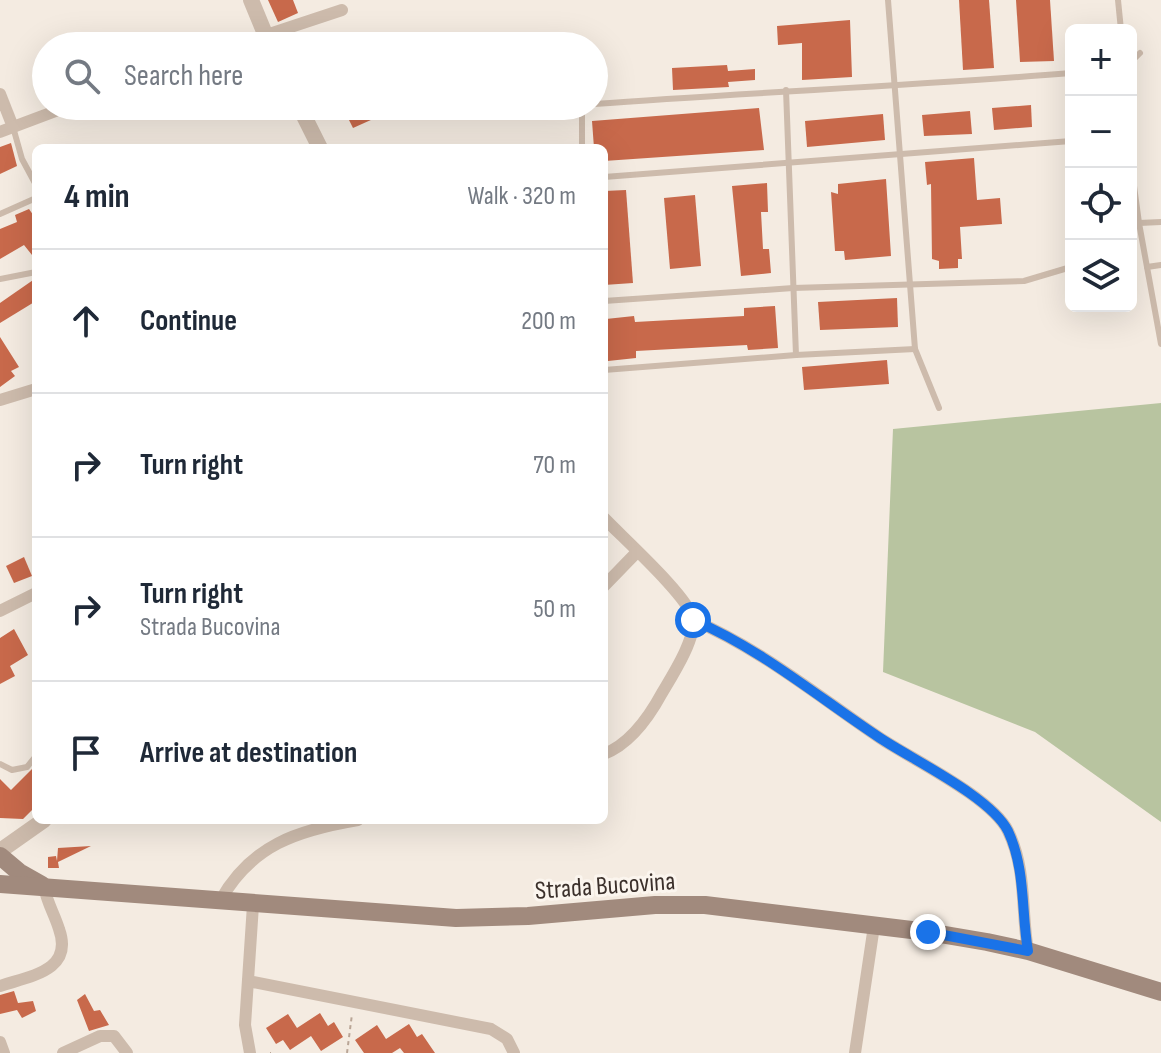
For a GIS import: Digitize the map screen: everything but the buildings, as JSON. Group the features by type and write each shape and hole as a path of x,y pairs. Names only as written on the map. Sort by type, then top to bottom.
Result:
{"main road":[{"name":"Strada Bucovina","path":"3,848 19,872 44,887"},
{"name":"Strada Bucovina","path":"0,884 456,918 528,916 655,905 705,905 928,932 1028,951 1161,992"}],"street":[{"path":"251,0 264,32"},
{"path":"287,32 342,10"},
{"path":"0,94 6,129 32,120"},
{"path":"306,120 318,144"},
{"path":"0,400 32,390"},
{"path":"608,522 685,601 693,620 684,651 655,705 636,731 608,752"},
{"path":"608,582 637,552"},
{"path":"0,611 32,595"},
{"path":"693,620 728,635 881,739 962,789 995,815 1007,829 1024,887 1024,927 1028,951"},
{"path":"3,848 38,824"},
{"path":"220,901 240,869 275,845 311,828 334,824"},
{"path":"0,986 46,971 57,962 62,952 58,925 48,907 44,887"},
{"path":"250,1053 245,1025 253,905"},
{"path":"855,1053 874,926"},
{"path":"248,981 491,1029 507,1039 514,1053"},
{"path":"63,1053 100,1036 114,1036 127,1053"},
{"path":"0,1042 4,1053"}],"lane":[{"path":"888,0 915,349 939,408"},
{"path":"1118,0 1120,24"},
{"path":"1137,56 1140,53"},
{"path":"608,103 786,90 896,87 1065,73"},
{"path":"786,90 796,355"},
{"path":"582,120 582,144"},
{"path":"6,129 32,178"},
{"path":"608,177 1065,141"},
{"path":"1132,168 1161,344"},
{"path":"0,214 32,200"},
{"path":"1139,223 1161,222"},
{"path":"1147,267 1161,265"},
{"path":"608,301 793,288 1024,281 1065,269"},
{"path":"0,279 32,273"},
{"path":"608,370 915,349"},
{"path":"0,764 12,770 27,767 32,761"}],"path":[{"path":"347,1053 353,1001"}],"green space":[{"path":"1161,403 1161,822 1035,732 883,672 893,429"}],"route":[{"path":"693,620 728,635 881,739 962,789 995,815 1007,829 1024,887 1024,927 1028,951 928,932"}]}
